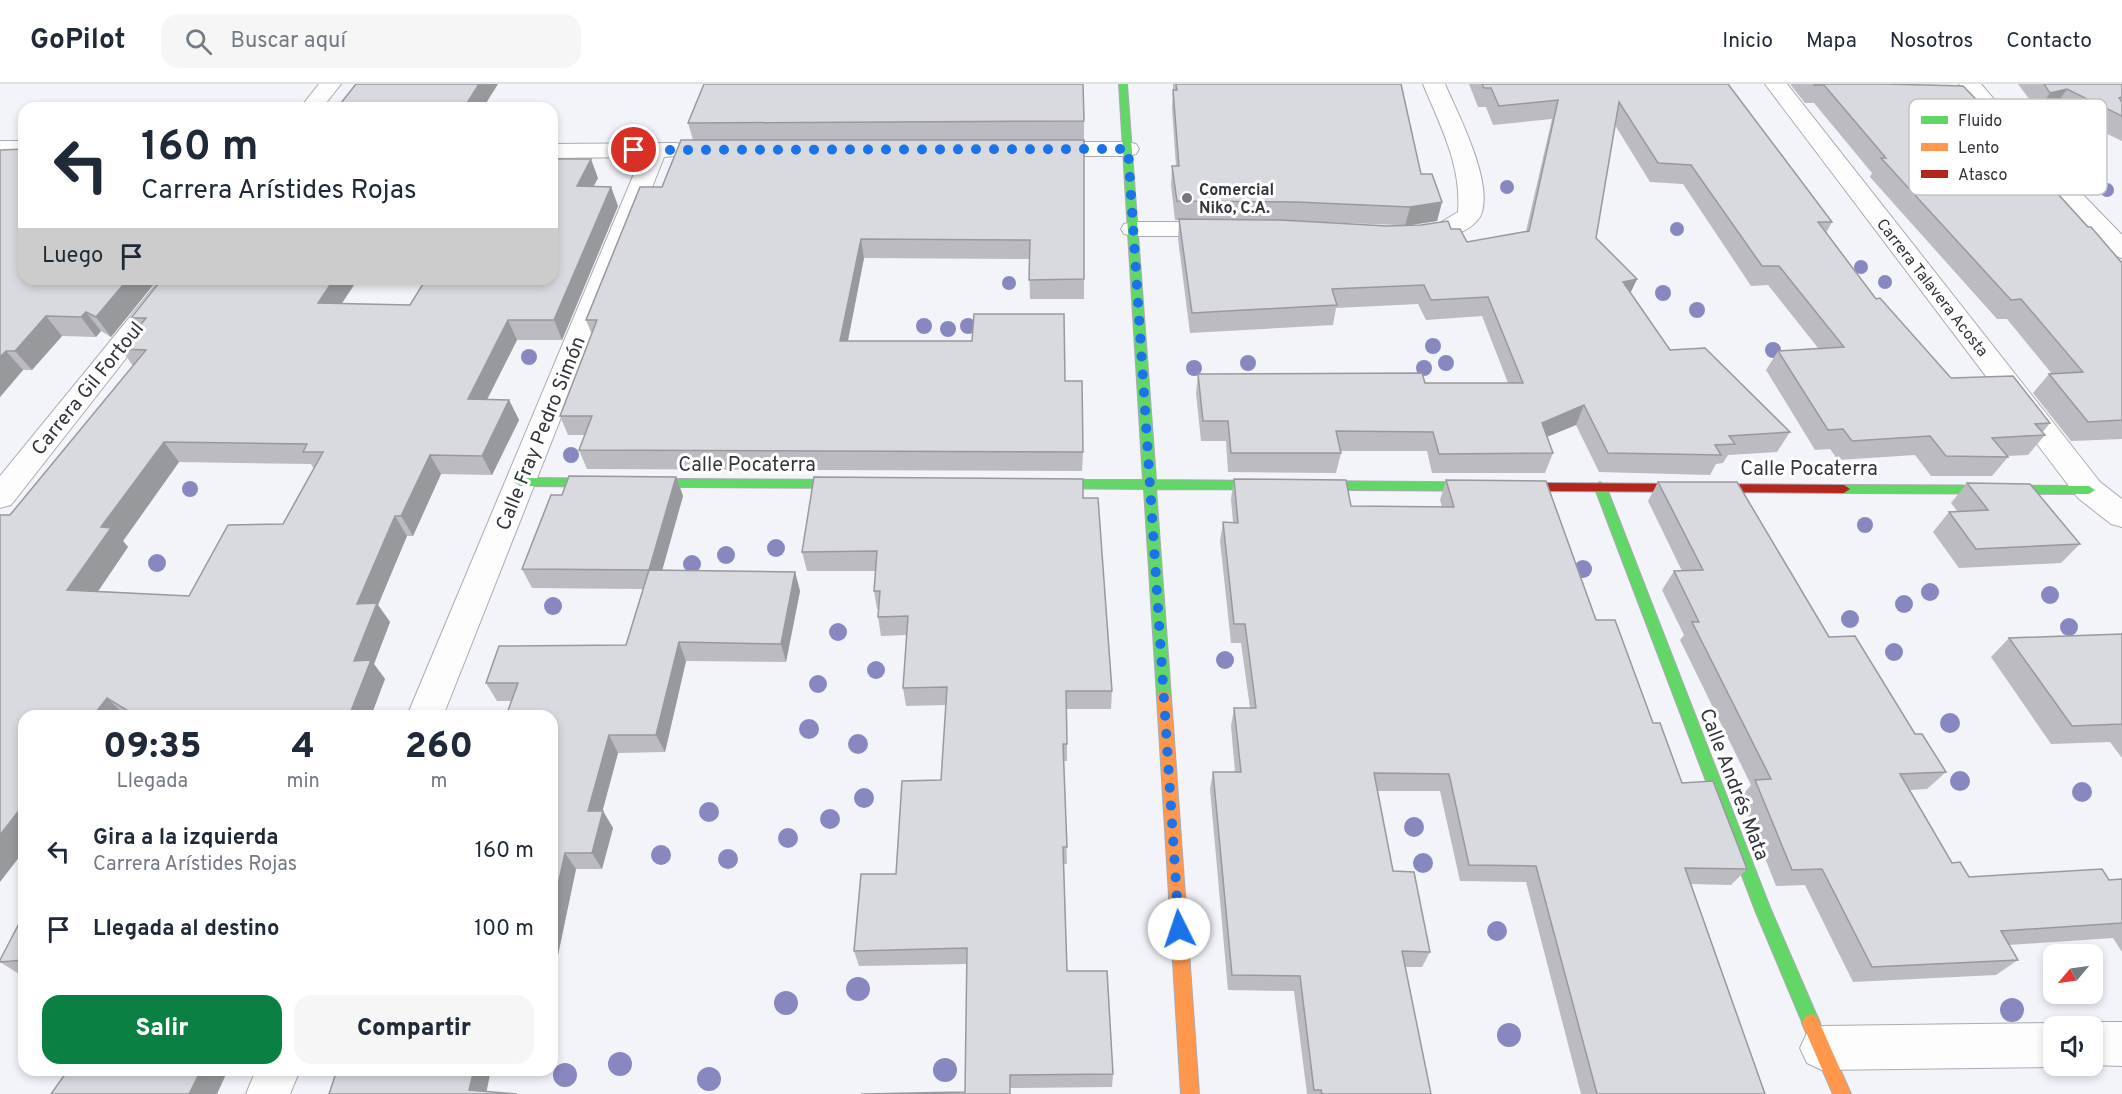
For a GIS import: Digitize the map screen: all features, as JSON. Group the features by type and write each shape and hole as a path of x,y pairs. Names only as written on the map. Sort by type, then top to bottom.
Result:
{"street":[{"path":"316,102 330,84"},
{"path":"1123,84 1190,1094"},
{"path":"1383,234 1429,233 1446,230 1458,226 1470,213 1471,186 1460,150 1434,84"},
{"name":"Carrera Talavera Acosta","path":"1776,84 2089,490 2122,516"},
{"path":"1970,84 1983,99"},
{"path":"0,148 18,148"},
{"path":"1013,149 1128,149"},
{"name":"Calle Fray Pedro Simón","path":"427,710 655,150"},
{"path":"558,151 701,150"},
{"path":"2069,195 2122,250"},
{"path":"1133,229 1243,229"},
{"name":"Carrera Gil Fortoul","path":"0,497 170,285"},
{"name":"Calle Pocaterra","path":"520,482 866,484"},
{"name":"Calle Pocaterra","path":"1020,484 2089,490"},
{"name":"Calle Andrés Mata","path":"1600,486 1763,910 1842,1094"},
{"path":"2103,1044 2122,1044"},
{"path":"1822,1048 2043,1045"},
{"path":"268,1094 276,1076"}],"building":[{"path":"356,84 479,84 468,102 342,102"},
{"path":"704,84 1083,84 1084,121 688,123"},
{"path":"1176,84 1401,84 1421,174 1432,174 1442,202 1410,207 1296,202 1177,201 1172,166 1179,166 1173,90 1177,90"},
{"path":"1482,84 1728,84 1832,222 1818,222 1876,299 1880,298 1951,378 2013,376 2050,423 2035,424 2045,435 1992,438 2008,457 1946,456 1930,436 1852,441 1843,429 1828,430 1778,351 1844,347 1779,266 1762,266 1691,165 1658,163 1619,102 1596,238 1637,279 1623,282 1670,350 1705,348 1790,432 1729,436 1735,444 1715,445 1721,455 1608,453 1584,405 1542,423 1553,453 1439,454 1433,432 1336,431 1341,453 1231,453 1228,421 1203,421 1198,374 1422,373 1425,383 1523,383 1488,297 1431,300 1424,285 1332,289 1337,305 1192,313 1179,219 1280,220 1387,226 1448,221 1451,229 1460,229 1467,242 1529,231 1558,100 1499,106 1491,88 1484,88"},
{"path":"1886,84 1963,86 1976,99 1909,99 1909,189 1881,158 1886,158 1824,85 1814,85"},
{"path":"2044,84 2122,84 2122,97 2119,98 2122,102 2122,116 2107,109 2107,99 2087,99 2067,89 2050,93"},
{"path":"681,140 1084,140 1084,279 1029,280 1030,240 861,239 840,341 972,341 974,314 1064,314 1065,381 1082,381 1083,452 579,450 592,416 560,416 597,320 586,320 640,187 662,187"},
{"path":"18,149 18,285 123,285 96,317 86,312 81,317 46,316 15,351 6,351 0,357 0,150"},
{"path":"558,159 591,159 577,186 611,187 554,320 508,320 468,399 509,400 482,456 430,455 401,516 395,516 357,604 377,603 354,661 371,660 351,710 127,710 107,698 98,710 18,710 18,812 0,835 0,515 10,515 146,350 121,349 146,318 131,318 157,285 330,285 318,303 410,305 422,285 558,285","holes":["164,442 307,444 303,452 323,452 283,524 228,525 189,596 67,590 111,528 101,527"]},
{"path":"1915,195 2059,195 2088,227 2091,227 2122,263 2122,420 2088,422 2049,374 2083,372 2021,299 2011,300"},
{"path":"569,476 676,477 649,570 522,569 551,495 562,495"},
{"path":"814,477 1083,479 1083,498 1098,498 1112,691 1066,691 1067,744 1063,744 1067,847 1063,847 1067,971 1107,971 1113,1074 1010,1075 1010,1094 861,1094 965,1092 967,948 854,951 861,874 896,874 902,781 941,780 947,687 903,688 908,616 878,617 880,591 874,591 877,551 802,552"},
{"path":"1234,479 1346,480 1351,506 1454,507 1446,480 1546,481 1596,620 1615,620 1653,723 1660,723 1682,783 1713,781 1747,869 1685,868 1765,1094 1597,1094 1536,866 1469,865 1449,774 1374,773 1393,871 1414,872 1430,952 1402,951 1431,1094 1322,1094 1321,1090 1314,1090 1300,976 1232,975 1213,772 1241,772 1234,708 1256,708 1245,624 1234,624 1223,522 1238,523"},
{"path":"1658,482 1737,482 1829,637 1855,636 1915,734 1922,734 1946,772 1900,774 1952,863 1960,862 1969,877 2102,869 2109,880 2122,879 2122,923 2001,931 2018,960 1872,967 1822,869 1792,870 1755,780 1771,779 1692,622 1699,622 1674,571 1703,570"},
{"path":"1967,483 2030,484 2080,544 1976,549 1949,512 1988,510"},
{"path":"649,570 795,572 781,644 679,642 656,735 609,735 588,811 603,811 592,853 565,853 558,885 558,710 508,710 518,683 486,683 499,646 626,645"},
{"path":"2122,634 2122,724 2072,726 2009,638"},
{"path":"18,926 18,960 0,962"},
{"path":"64,1076 198,1076 189,1094 51,1094"},
{"path":"335,1076 472,1076 469,1090 517,1094 329,1094"}],"traffic: fast":[{"path":"1123,84 1164,697"},
{"path":"520,482 857,484"},
{"path":"1038,484 1548,487"},
{"path":"1600,486 1763,910 1811,1023"},
{"path":"1844,489 2089,490"}],"traffic: slow":[{"path":"1164,697 1190,1094"},
{"path":"1811,1023 1842,1094"}],"traffic: jam":[{"path":"1548,487 1844,489"}],"place":[{"name":"Comercial Niko, C.A.","path":"1187,198"}],"route":[{"path":"634,150 1128,149 1179,929"}]}
